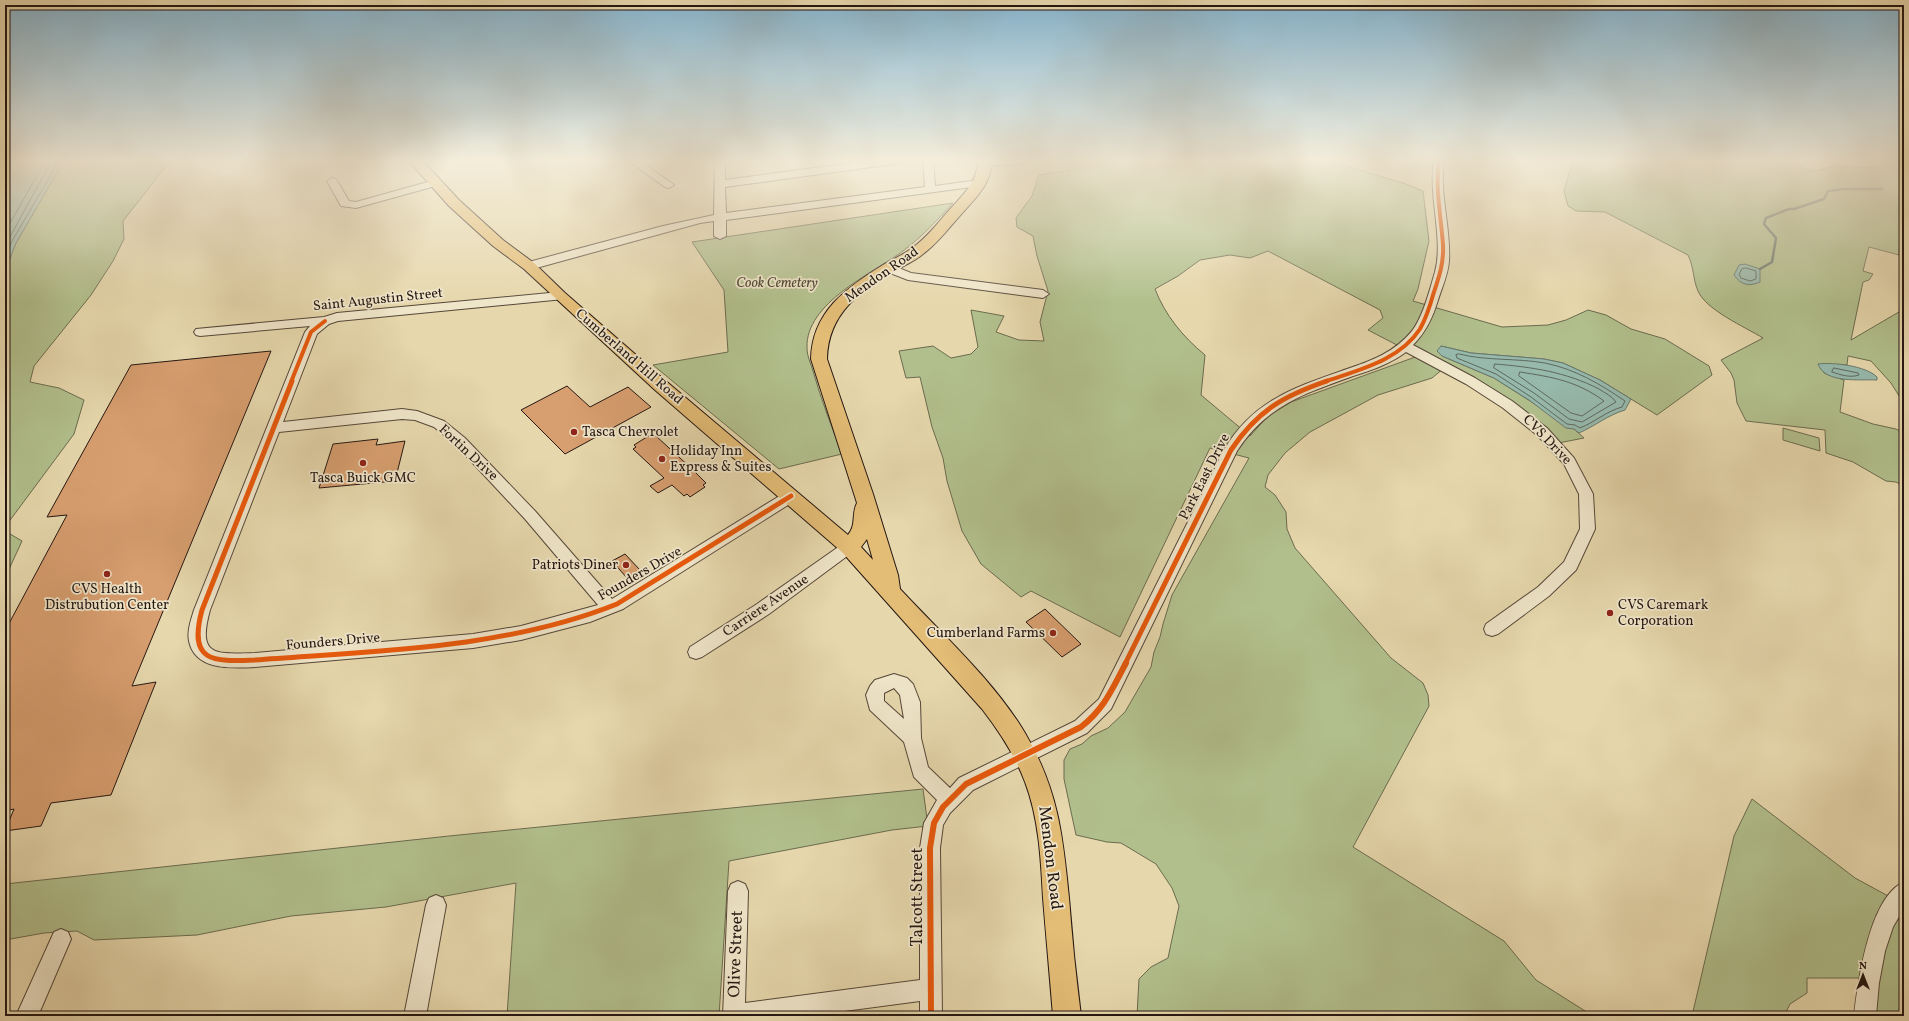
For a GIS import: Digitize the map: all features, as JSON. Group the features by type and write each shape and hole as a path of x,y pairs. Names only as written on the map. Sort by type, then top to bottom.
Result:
{"main road":[{"name":"Cumberland Hill Road","path":"460,208 498,244 529,266 660,386 791,496 846,552"},
{"name":"Mendon Road","path":"891,595 888,575 864,494 820,363 818,348 822,331 838,308 861,287 924,246 959,208"},
{"name":"Mendon Road","path":"864,494 863,530 846,552 891,595 992,704 1025,755 1042,796 1051,840 1067,1016"},
{"path":"846,552 870,538 874,531"}],"street":[{"path":"720,236 721,208"},
{"path":"529,266 667,228 721,217 788,208"},
{"name":"Park East Drive","path":"1025,755 1072,732 1090,720 1106,704 1231,450 1245,428 1263,411 1284,398 1380,362 1404,346 1417,333 1423,323 1442,267 1443,245 1439,208"},
{"path":"889,268 908,276 1042,294"},
{"name":"Saint Augustin Street","path":"200,332 325,321 337,317 560,296"},
{"name":"Founders Drive","path":"325,321 311,332 272,428 198,621 197,641 202,651 207,655 227,661 255,660 473,641 550,627 609,608 646,587 791,496"},
{"name":"CVS Drive","path":"1404,346 1476,383 1506,402 1528,419 1554,444 1570,464 1579,478 1588,499 1589,514 1586,532 1570,565 1551,585 1492,628"},
{"name":"Fortin Drive","path":"272,428 402,414 417,416 439,424 460,441 530,515 609,608"},
{"name":"Carriere Avenue","path":"696,652 763,609 846,552"},
{"path":"912,738 920,771 950,801"},
{"name":"Talcott Street","path":"931,1016 930,848 934,823 943,807 966,784 1025,755"},
{"name":"Olive Street","path":"734,1016 738,891"},
{"path":"1865,1016 1869,969 1877,938 1890,910 1904,892"},
{"path":"415,1016 436,905"},
{"path":"27,1016 61,940"},
{"path":"734,1016 931,989"}],"green space":[{"path":"37,208 134,208 123,221 124,239 113,261 91,295 34,366 30,382 59,388 84,400 74,434 5,527 5,265 9,261 16,243"},
{"name":"Cook Cemetery","path":"922,208 949,208 910,246 859,279 829,303 817,317 809,332 807,348 808,357 842,454 779,469 653,365 728,352 724,290 692,242"},
{"path":"1024,208 1425,208 1429,241 1418,289 1413,301 1502,327 1548,325 1566,320 1588,310 1606,315 1631,329 1665,339 1709,366 1712,375 1657,415 1600,380 1563,363 1544,359 1471,353 1441,346 1442,356 1494,378 1574,429 1584,438 1548,445 1527,424 1444,368 1432,378 1378,395 1310,432 1285,453 1268,475 1265,487 1275,495 1286,512 1287,529 1295,548 1391,658 1423,683 1428,695 1429,706 1353,847 1504,941 1536,980 1593,1016 1137,1016 1139,979 1151,967 1168,958 1179,906 1172,888 1156,864 1121,843 1107,842 1076,835 1064,779 1064,760 1070,749 1082,744 1091,736 1108,728 1125,712 1151,667 1154,652 1160,637 1172,595 1249,458 1210,448 1120,637 1031,591 1021,597 981,564 962,531 947,481 943,458 932,427 920,377 906,378 899,351 933,346 951,358 971,354 978,347 971,310 1004,316 996,332 1019,340 1044,341 1040,322 1048,291 1037,256 1033,236 1017,227 1016,218","holes":["1268,251 1380,310 1383,318 1368,330 1418,356 1291,402 1267,417 1250,436 1201,395 1205,355 1189,341 1169,317 1155,289 1178,276 1200,260 1230,255 1250,258"]},
{"path":"1571,208 1904,208 1904,248 1899,251 1899,255 1869,247 1863,271 1873,274 1869,280 1863,282 1851,340 1904,309 1904,401 1901,399 1891,383 1871,361 1848,356 1847,365 1823,364 1824,373 1844,380 1840,412 1873,424 1896,429 1904,433 1904,486 1896,482 1886,481 1853,462 1826,453 1825,430 1746,421 1737,403 1734,380 1731,373 1721,360 1763,338 1717,311 1702,298 1696,287 1688,255 1605,212 1576,211"},
{"path":"1783,428 1819,438 1820,451 1783,440"},
{"path":"5,531 22,541 5,578"},
{"path":"923,789 928,826 892,830 729,861 719,1016 507,1016 516,883 386,907 291,916 197,935 94,940 77,931 44,933 5,940 5,884 449,836"},
{"path":"1752,799 1855,878 1901,903 1904,899 1904,1016 1865,1016 1868,978 1807,978 1807,993 1790,1004 1784,1016 1692,1016 1734,836"}],"water":[{"path":"5,208 37,208 16,243 9,261 5,265"},
{"path":"1745,264 1760,269 1760,282 1749,285 1739,281 1734,275 1739,265"},
{"path":"1441,346 1471,353 1544,359 1563,363 1600,380 1631,399 1625,410 1579,433 1574,429 1566,428 1529,400 1494,378 1442,356 1437,351"},
{"path":"1818,364 1841,364 1858,368 1872,373 1877,377 1877,380 1835,378 1828,375"}],"building":[{"name":"CVS Health Distrubution Center","path":"271,351 132,686 156,682 111,795 51,803 41,826 5,831 14,809 5,811 5,631 67,515 47,517 131,365"},
{"name":"Tasca Chevrolet","path":"567,386 590,407 628,387 651,407 565,454 521,410"},
{"name":"Holiday Inn Express & Suites","path":"650,435 652,437 656,436 692,469 706,483 703,485 705,487 690,497 687,494 684,496 672,485 658,493 650,486 664,478 633,449 636,447 634,445"},
{"name":"Tasca Buick GMC","path":"378,439 376,445 405,441 395,481 319,488 333,444"},
{"name":"Patriots Diner","path":"625,554 640,570 627,578 612,561"},
{"name":"Cumberland Farms","path":"1045,609 1081,644 1062,657 1026,622"}],"waterway":[{"path":"1760,269 1772,262 1776,238 1764,224 1766,218 1789,209 1798,208"}],"cycle path":[{"path":"931,1016 930,848 934,823 943,807 966,784 1081,727 1105,704 1231,450 1242,433 1255,419 1270,407 1302,390 1374,364 1390,356 1404,347 1416,334 1427,313 1442,265 1443,245 1439,208"},
{"path":"325,321 311,332 202,610 197,628 197,641 202,651 213,658 227,661 255,660 473,641 521,633 590,615 617,604 791,496"}],"place":[{"name":"Tasca Chevrolet","path":"574,432"},
{"name":"Holiday Inn Express & Suites","path":"662,459"},
{"name":"Tasca Buick GMC","path":"363,463"},
{"name":"Patriots Diner","path":"626,565"},
{"name":"CVS Health Distrubution Center","path":"107,574"},
{"name":"CVS Caremark Corporation","path":"1610,613"},
{"name":"Cumberland Farms","path":"1053,633"}]}
